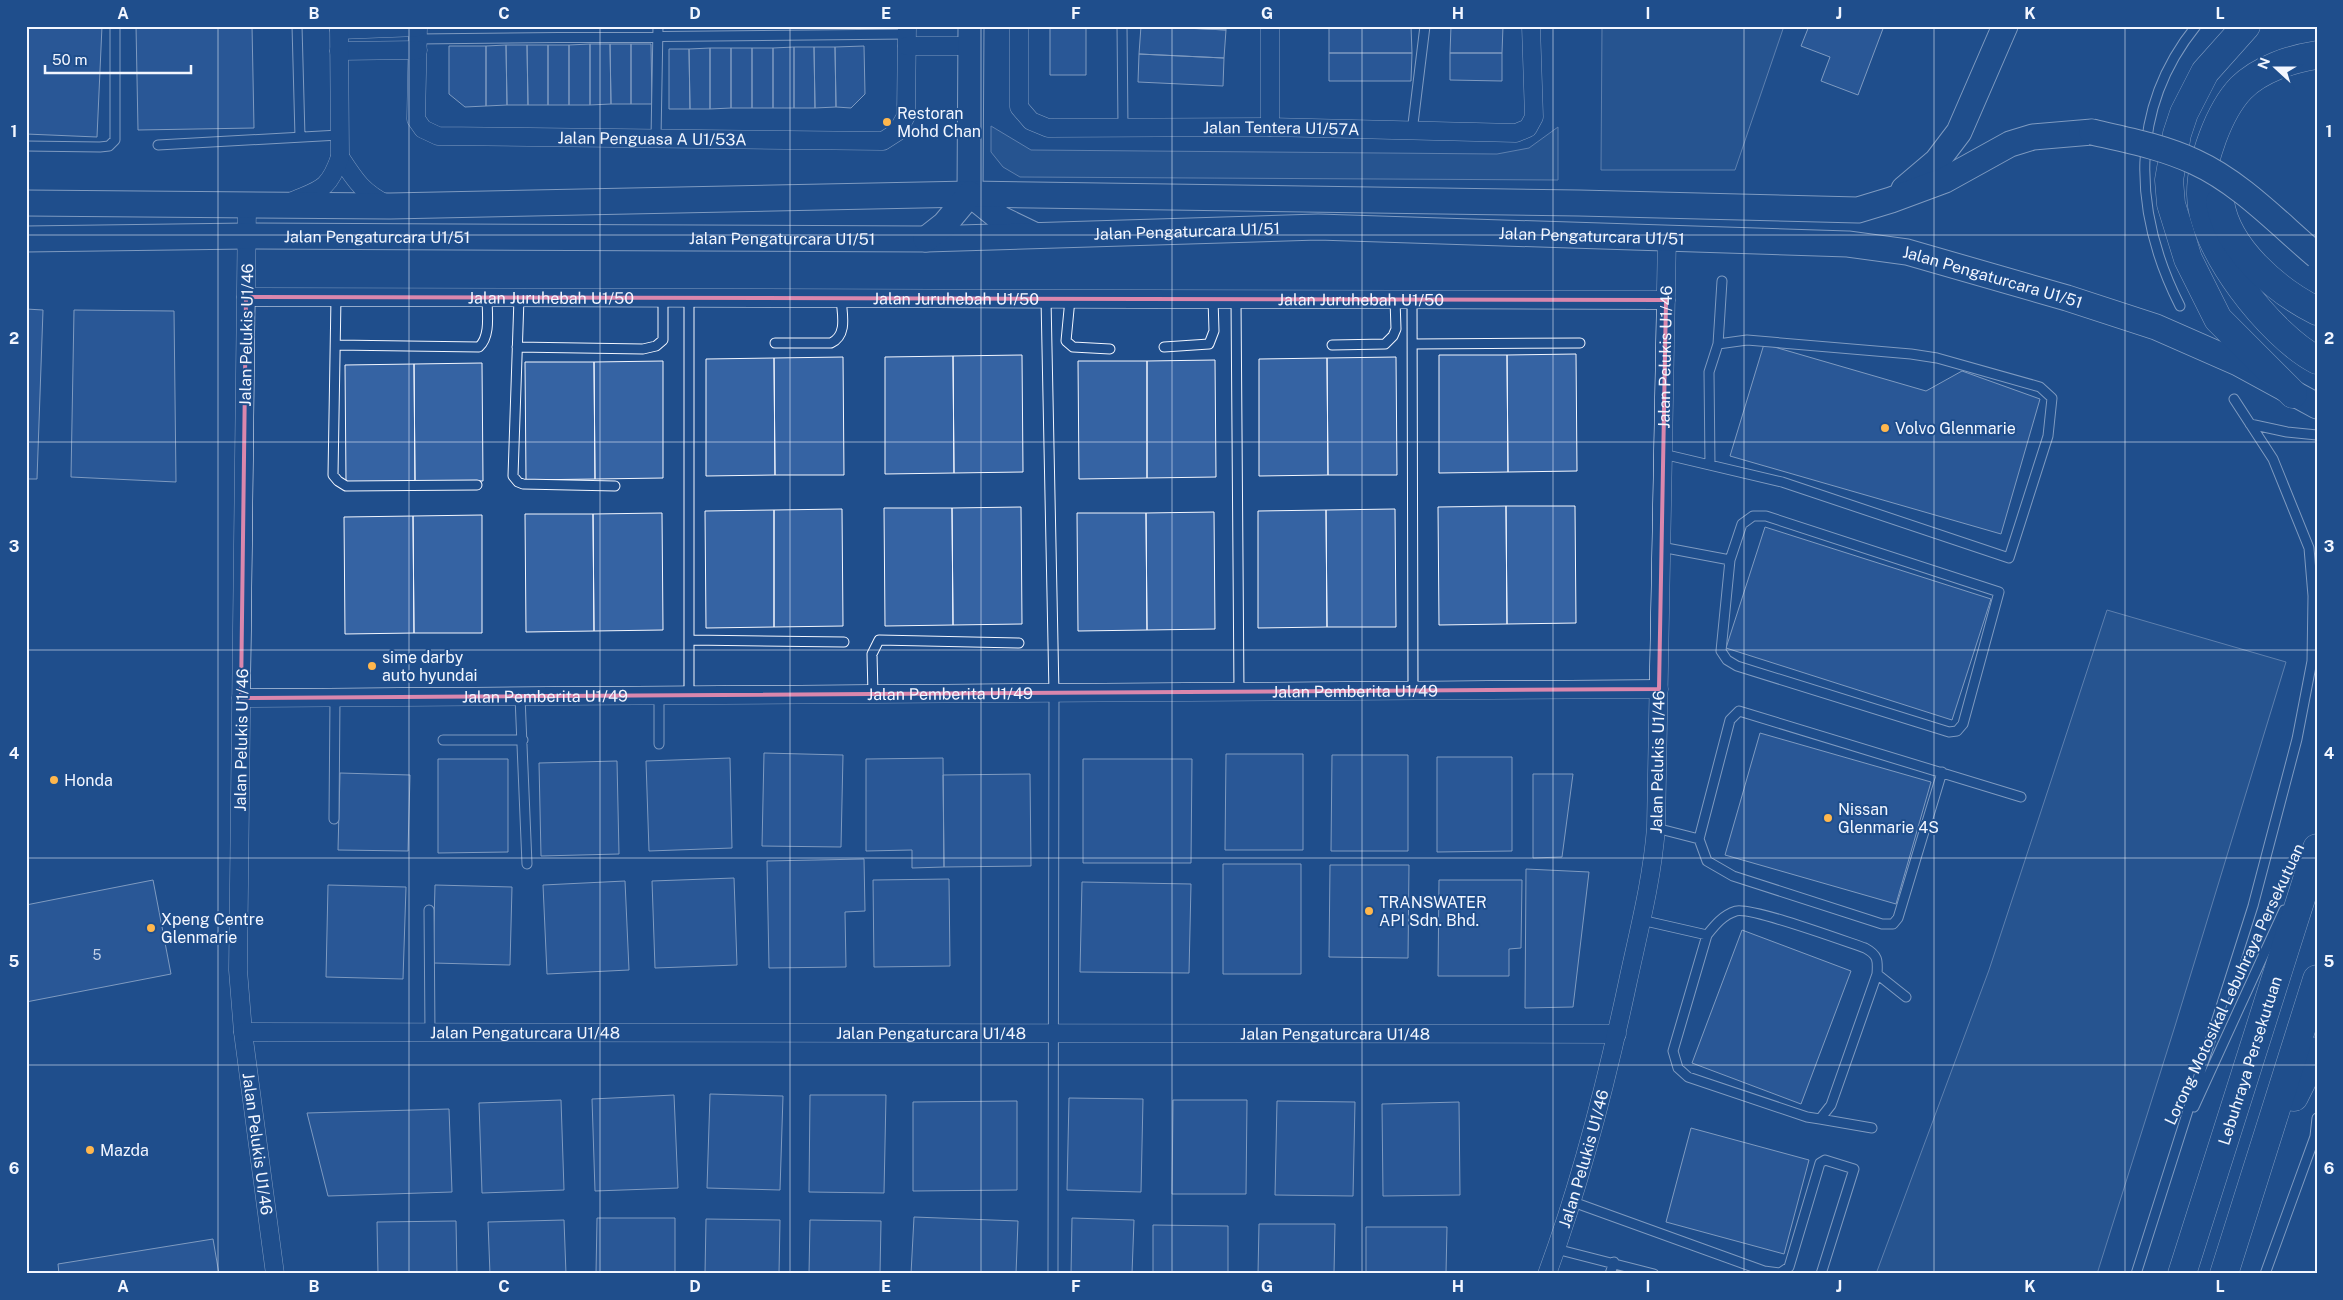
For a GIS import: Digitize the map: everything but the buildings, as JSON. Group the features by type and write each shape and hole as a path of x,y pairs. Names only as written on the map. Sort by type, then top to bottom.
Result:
{"highway":[{"path":"2246,26 2205,72 2184,113 2177,134 2169,180 2171,204 2188,258 2218,318 2293,394"},
{"path":"2317,55 2284,63 2253,79 2240,89 2216,129 2203,175 2201,194 2205,218 2224,264 2238,285 2293,344 2317,360"},
{"path":"2309,307 2252,263 2228,228 2221,210 2218,188 2222,155 2229,133 2240,118 2272,87 2317,72"},
{"name":"Lebuhraya Persekutuan","path":"2182,1274 2317,848"},
{"path":"2224,1274 2317,980"},
{"path":"2256,1172 2317,1051"}],"main road":[{"path":"1891,200 1937,161 1959,132 2005,26"},
{"path":"926,239 945,224 970,194 971,36"},
{"name":"Jalan Pengaturcara U1/51","path":"26,203 390,206 970,194 1580,203 1858,210 1945,180 2010,144 2033,136 2092,132 2145,144 2196,162 2239,189 2317,256"},
{"path":"936,194 955,182 970,167"},
{"path":"970,167 983,183 999,195"},
{"path":"970,194 1001,219 1039,237"},
{"name":"Jalan Pengaturcara U1/51","path":"26,239 247,236 926,239 1318,227 1667,236 1848,244 1908,252 2067,298 2156,327 2238,363 2317,406"}],"street":[{"name":"Jalan Tentera U1/57A","path":"1019,26 1019,107 1031,121 1048,128 1270,127 1516,134 1528,128 1534,117 1531,26"},
{"path":"1270,26 1270,127"},
{"path":"283,205 325,186 333,178 340,157 339,28 418,36"},
{"path":"907,35 971,36"},
{"name":"Jalan Penguasa A U1/53A","path":"418,36 416,119 423,129 438,136 884,140 897,132 906,116 907,35"},
{"path":"339,51 418,36"},
{"path":"340,157 359,186 371,196 390,206"},
{"name":"Jalan Pelukis U1/46","path":"247,205 238,970 243,1032 275,1274"},
{"name":"Jalan Pelukis U1/46","path":"1547,1274 1572,1202 1616,1034 1653,867 1656,828 1667,236"},
{"name":"Jalan Juruhebah U1/50","path":"246,297 1666,300"},
{"name":"Jalan Pemberita U1/49","path":"241,698 1658,689"},
{"name":"Jalan Pengaturcara U1/48","path":"243,1032 1616,1034"}],"lane":[{"path":"26,146 100,147 109,146 115,140 116,26"},
{"path":"297,26 300,137"},
{"path":"656,138 658,26"},
{"path":"1122,26 1124,127"},
{"path":"1412,132 1424,26"},
{"path":"2180,306 2154,245 2144,172 2150,116 2159,87 2179,46 2196,26"},
{"path":"418,36 907,35"},
{"path":"158,145 339,135"},
{"path":"1710,465 1709,372 1718,344 1722,281"},
{"path":"336,297 333,475 346,486 477,485"},
{"path":"336,345 479,347 484,342 486,335 487,298"},
{"path":"519,298 513,476 518,482 523,484 615,486"},
{"path":"517,347 643,348 656,346 663,340 663,298"},
{"path":"689,298 689,695"},
{"path":"774,343 831,343 837,340 842,329 841,298"},
{"path":"1046,299 1054,693 1053,1274"},
{"path":"1070,299 1066,341 1073,347 1110,350"},
{"path":"1164,347 1208,344 1214,331 1213,299"},
{"path":"1236,300 1239,692"},
{"path":"1332,345 1385,344 1393,336 1396,329 1394,300"},
{"path":"1412,300 1413,690"},
{"path":"1663,454 1782,482 2009,558 2048,436 2052,398 2040,386 1928,357 1747,340 1718,344"},
{"path":"1413,344 1580,343"},
{"name":"Lorong Motosikal Lebuhraya Persekutuan","path":"2136,1274 2253,906 2298,739 2312,661 2313,596 2309,548 2272,459 2234,399"},
{"path":"2250,424 2287,432 2317,435"},
{"path":"1753,516 1766,516 1999,592 1963,724 1957,731 1949,732 1737,666 1728,660 1721,651 1730,560 1742,524 1753,516"},
{"path":"1661,547 1730,560"},
{"path":"690,640 844,642"},
{"path":"872,694 872,654 879,640 1018,643"},
{"path":"520,696 528,864"},
{"path":"658,744 659,696"},
{"path":"334,819 335,698"},
{"path":"1942,772 1898,918 1893,924 1882,924 1733,876 1707,861 1700,839 1730,720 1739,711 1942,772 2021,797"},
{"path":"443,740 523,740"},
{"path":"1656,828 1700,839"},
{"name":"Lorong Motosikal Lebuhraya Persekutuan","path":"2292,893 2317,839"},
{"name":"Lorong Motosikal Lebuhraya Persekutuan","path":"2178,1142 2288,902"},
{"path":"429,910 430,1033"},
{"path":"1820,1119 1831,1105 1877,974 1878,960 1875,954 1865,948 1763,915 1737,911 1719,920 1707,935 1672,1051 1678,1068 1688,1077 1807,1117 1872,1128"},
{"path":"1641,920 1707,935"},
{"path":"1877,974 1906,997"},
{"path":"2265,1274 2316,1134 2317,1118"},
{"path":"1572,1202 1764,1270 1780,1273 1789,1266 1814,1178 1820,1163 1825,1160 1854,1170 1821,1274"},
{"path":"1556,1249 1614,1262 1654,1274"},
{"path":"1610,1274 1614,1262"}],"highlighted area":[{"path":"246,297 1666,300 1659,689 241,698"}],"shaded area":[{"path":"1602,26 1784,26 1735,170 1601,170"},
{"path":"991,126 1031,150 1497,154 1529,148 1558,127 1558,180 1020,177 1003,167 991,152"},
{"path":"2107,610 2286,662 2097,1274 1876,1274 1989,970"}],"place":[{"name":"Restoran Mohd Chan","path":"887,122"},
{"name":"Volvo Glenmarie","path":"1885,428"},
{"name":"sime darby auto hyundai","path":"372,666"},
{"name":"Honda","path":"54,780"},
{"name":"Nissan Glenmarie 4S","path":"1828,818"},
{"name":"TRANSWATER API Sdn. Bhd.","path":"1369,911"},
{"name":"Xpeng Centre Glenmarie","path":"151,928"},
{"name":"Mazda","path":"90,1150"}]}
